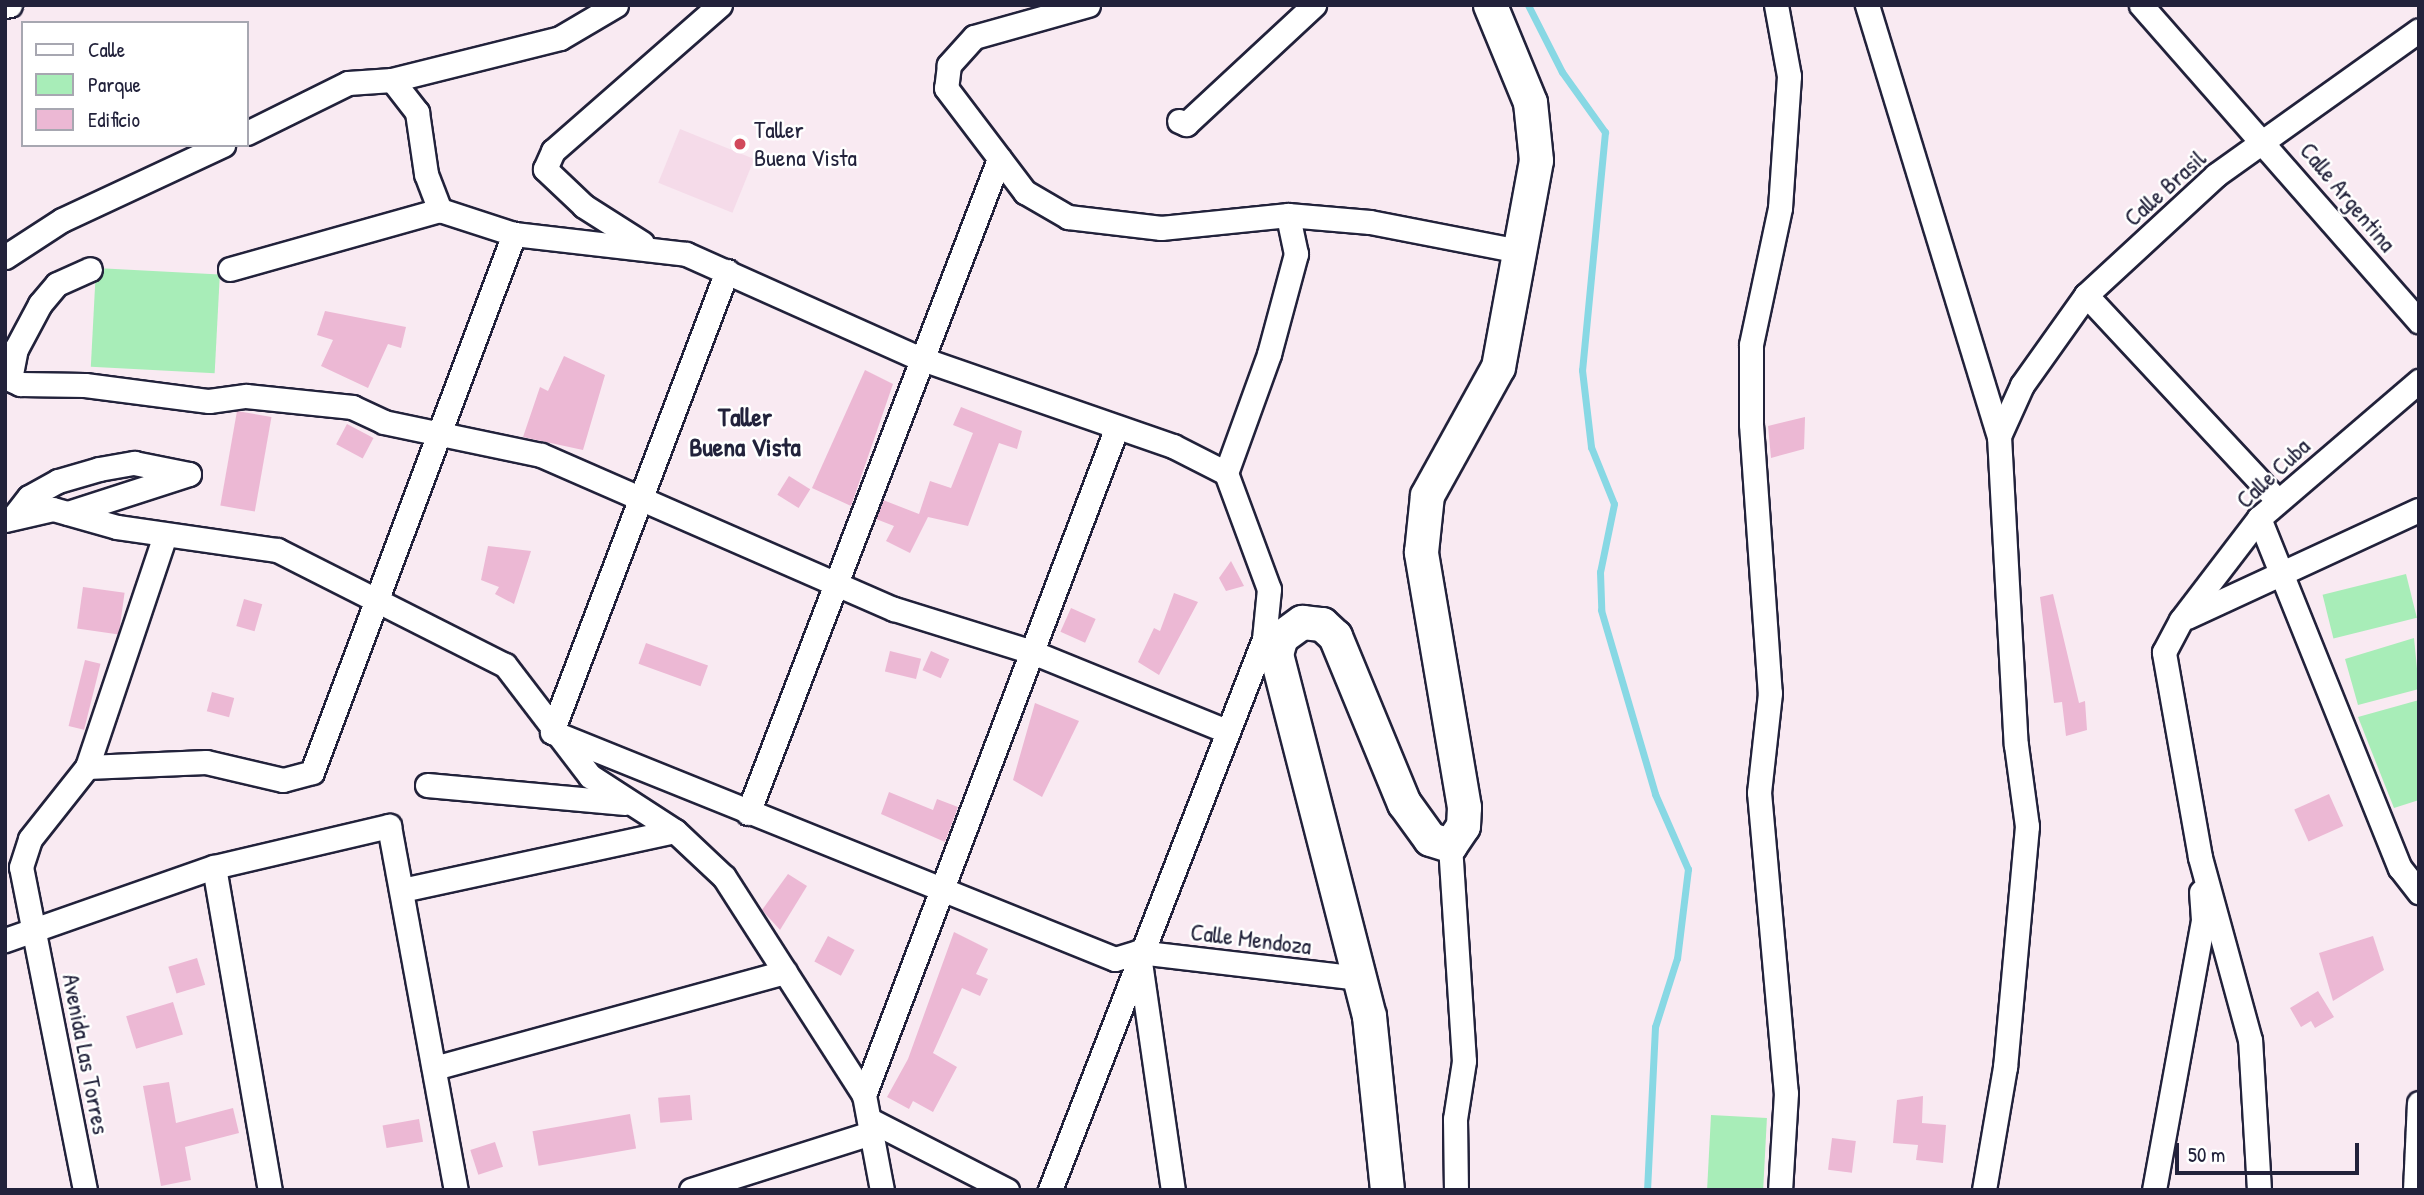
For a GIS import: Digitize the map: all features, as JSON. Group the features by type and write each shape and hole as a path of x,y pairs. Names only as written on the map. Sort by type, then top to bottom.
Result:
{"street":[{"path":"248,133 348,83 392,80 560,38 616,5"},
{"path":"647,246 584,206 545,169 553,151 720,5"},
{"path":"1088,5 974,37 949,65 946,88 1025,192 1068,217 1161,228 1288,215 1370,222 1519,251"},
{"path":"1179,121 1186,124 1314,5"},
{"path":"1456,1190 1464,1029 1456,994 1450,845 1463,826 1464,807 1421,552 1426,495 1498,366 1536,160 1530,102 1490,5"},
{"path":"1776,5 1789,76 1780,208 1751,345 1751,424 1770,693 1759,792 1786,1093 1780,1190"},
{"path":"1867,5 1999,436 2016,745 2027,827 2005,1067 1984,1190"},
{"name":"Calle Argentina","path":"2141,5 2264,139 2419,321"},
{"name":"Calle Brasil","path":"1999,436 2021,385 2086,295 2264,139 2419,30"},
{"path":"392,80 417,111 426,174 440,210"},
{"path":"5,257 62,220 219,147"},
{"path":"748,813 919,358 999,159"},
{"path":"230,269 440,210 514,234 647,246 727,271 919,358 1117,427 1226,473"},
{"path":"1288,215 1296,254 1269,354 1226,473 1259,555 1269,589 1276,654 1317,793 1369,1016 1387,1190"},
{"path":"87,767 206,762 283,780 312,772 514,234"},
{"path":"90,270 57,284 40,304 16,349 8,378 209,401 246,396 352,407 439,435 541,455 894,610 1032,652 1227,731"},
{"path":"552,732 727,271"},
{"path":"2086,295 2277,500"},
{"name":"Calle Cuba","path":"2200,857 2164,652 2181,620 2259,518 2419,380"},
{"path":"864,1095 946,891 1117,427"},
{"path":"10,518 29,497 58,481 99,469 134,463 189,474 68,513"},
{"path":"10,518 53,509 165,535 276,550 374,603 505,665 552,732 590,776 625,803 675,831 724,877 864,1095 882,1190"},
{"path":"2181,620 2282,571 2419,510"},
{"path":"2259,518 2400,868 2419,892"},
{"name":"Avenida Las Torres","path":"85,1190 34,929 21,892 20,867 30,839 87,767 165,535"},
{"path":"1050,1190 1138,952 1264,639 1274,626 1302,622 1322,624 1335,636 1404,803 1430,839 1450,845"},
{"name":"Calle Mendoza","path":"552,732 1115,959 1138,952 1358,978"},
{"path":"427,785 625,803"},
{"path":"5,940 214,867 388,826 456,1190"},
{"path":"402,890 675,831"},
{"path":"2154,1190 2203,920 2200,857"},
{"path":"2200,857 2250,1040 2259,1190"},
{"path":"214,867 270,1190"},
{"path":"1138,952 1172,1190"},
{"path":"434,1068 785,972"},
{"path":"2415,1190 2419,1103"},
{"path":"691,1190 872,1126 1007,1190"}],"shaded area":[{"path":"680,129 754,159 732,213 658,183"}],"green space":[{"path":"96,268 220,274 215,373 91,367"},
{"path":"2406,574 2417,618 2333,638 2323,595"},
{"path":"2414,638 2419,689 2358,705 2345,659"},
{"path":"2419,700 2419,800 2394,808 2358,717"},
{"path":"1711,1115 1767,1118 1763,1190 1707,1190"}],"building":[{"path":"325,311 406,327 401,348 388,344 368,388 321,366 333,340 317,335"},
{"path":"564,356 605,375 583,450 523,437 540,387 548,391"},
{"path":"865,370 893,384 851,506 812,488"},
{"path":"961,407 1022,431 1017,449 999,443 968,526 928,517 910,553 886,541 894,526 876,519 883,500 919,514 930,481 951,488 973,433 953,425"},
{"path":"237,411 271,417 255,512 220,506"},
{"path":"1805,417 1804,449 1771,458 1768,426"},
{"path":"347,424 373,438 363,458 336,444"},
{"path":"789,476 810,489 799,508 777,495"},
{"path":"488,546 531,551 514,604 495,594 499,587 481,580"},
{"path":"1231,561 1244,586 1226,591 1219,578"},
{"path":"83,587 125,593 119,634 77,629"},
{"path":"1174,593 1198,602 1159,675 1138,662 1154,628 1160,631"},
{"path":"2053,594 2079,703 2085,701 2087,730 2066,736 2062,702 2054,703 2040,597"},
{"path":"244,599 262,604 255,631 236,626"},
{"path":"1071,608 1096,619 1085,643 1060,632"},
{"path":"646,643 708,666 700,686 638,664"},
{"path":"890,651 921,659 916,679 885,671"},
{"path":"931,651 949,659 941,678 922,670"},
{"path":"85,660 101,664 84,730 69,726"},
{"path":"212,692 234,698 229,717 207,711"},
{"path":"1035,703 1079,721 1042,797 1013,780"},
{"path":"889,792 933,810 937,799 958,807 945,842 881,814"},
{"path":"2329,794 2343,826 2309,841 2294,809"},
{"path":"788,874 807,886 780,930 762,910"},
{"path":"954,932 988,949 976,974 988,979 980,996 962,988 933,1053 957,1067 933,1112 913,1101 909,1109 887,1097 908,1059"},
{"path":"828,936 854,950 841,976 814,962"},
{"path":"2373,936 2384,970 2333,1001 2319,953"},
{"path":"197,958 205,985 176,994 168,967"},
{"path":"2318,991 2334,1017 2315,1028 2311,1021 2301,1027 2290,1008"},
{"path":"173,1002 183,1035 136,1049 126,1016"},
{"path":"169,1082 176,1123 233,1108 239,1133 185,1147 191,1180 161,1186 143,1086"},
{"path":"690,1095 692,1120 660,1123 658,1098"},
{"path":"1923,1096 1922,1123 1946,1125 1943,1163 1916,1160 1918,1145 1893,1143 1897,1100"},
{"path":"630,1114 636,1148 539,1166 533,1131"},
{"path":"419,1119 423,1142 387,1148 383,1125"},
{"path":"1832,1138 1856,1141 1852,1173 1828,1170"},
{"path":"495,1142 503,1167 478,1175 470,1150"}],"waterway":[{"path":"1528,5 1562,72 1605,132 1582,370 1591,447 1614,504 1600,572 1601,610 1655,794 1688,869 1677,958 1655,1027 1647,1190"}],"place":[{"name":"Taller Buena Vista","path":"740,144"}],"district":[{"name":"Taller Buena Vista","path":"745,432"}]}
